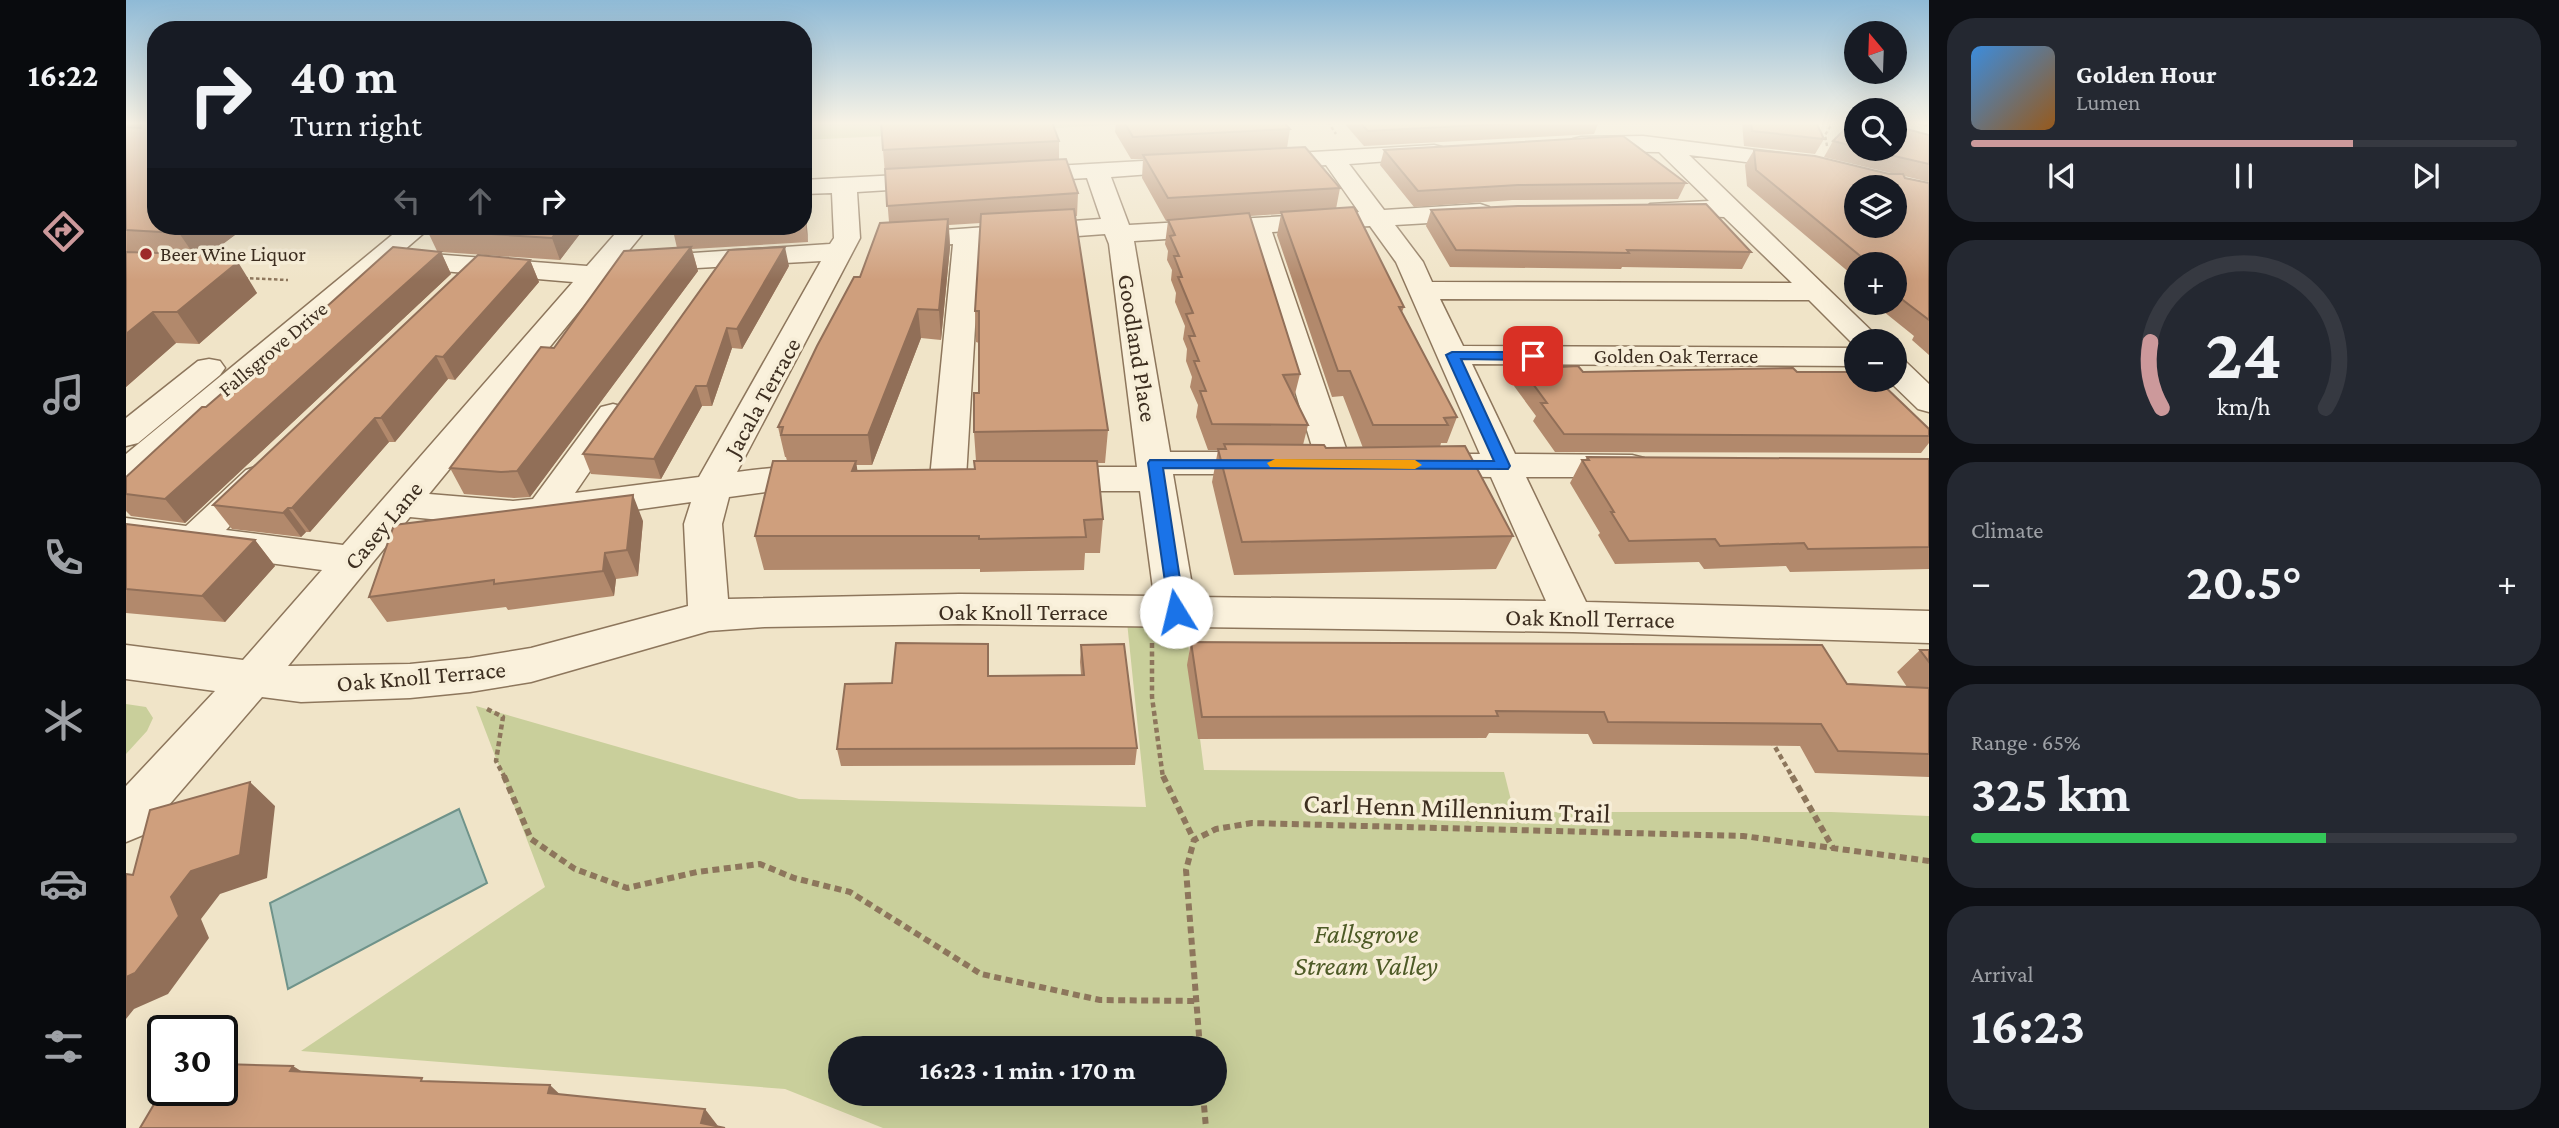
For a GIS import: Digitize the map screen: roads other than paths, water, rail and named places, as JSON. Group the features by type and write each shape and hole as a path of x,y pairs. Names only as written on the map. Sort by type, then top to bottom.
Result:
{"street":[{"path":"1002,176 1028,175"},
{"name":"Goodland Place","path":"1098,175 1117,230 1156,471 1165,612"},
{"path":"1345,175 1409,262 1573,617"},
{"path":"1696,175 1855,329"},
{"path":"812,187 962,178"},
{"name":"Jacala Terrace","path":"709,616 703,524 716,478 788,351 847,237 844,185"},
{"path":"1638,209 1731,209"},
{"path":"419,261 599,270 967,235 1257,225 1499,211"},
{"path":"1257,225 1336,464"},
{"name":"Fallsgrove Drive","path":"126,436 374,235"},
{"name":"Fallsgrove Drive","path":"126,472 408,235"},
{"name":"Casey Lane","path":"126,820 353,561 628,235"},
{"path":"948,479 967,235"},
{"path":"701,291 724,258"},
{"path":"450,294 480,266"},
{"path":"1422,290 1816,292"},
{"name":"Golden Oak Terrace","path":"1452,355 1844,357"},
{"path":"1907,381 1929,402"},
{"path":"545,509 631,389"},
{"path":"195,539 283,454"},
{"path":"1017,479 1336,464 1668,467"},
{"path":"400,504 513,514 766,480 850,480"},
{"path":"126,531 353,561"},
{"name":"Oak Knoll Terrace","path":"126,663 301,685 410,681 531,665 709,616 764,612 959,610 1573,617 1929,627"}],"water":[{"path":"459,809 487,883 288,989 270,903"}],"place":[{"name":"Beer Wine Liquor","path":"146,254"}],"park label":[{"name":"Fallsgrove Stream Valley","path":"1366,949"}]}
